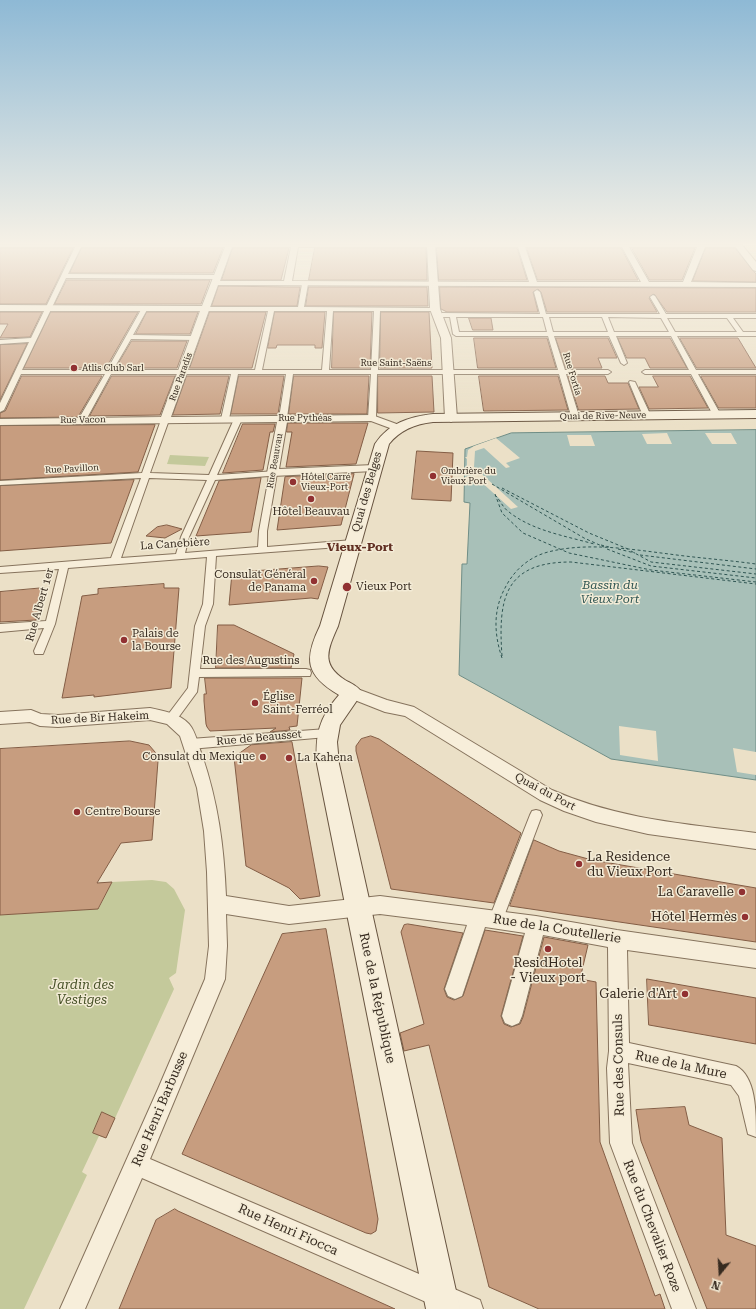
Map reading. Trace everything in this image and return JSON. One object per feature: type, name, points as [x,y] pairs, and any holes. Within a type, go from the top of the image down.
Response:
[{"type":"main road","name":"Quai de Rive-Neuve","points":[[451,418],[756,414]]},
{"type":"main road","points":[[398,428],[438,422],[451,418]]},
{"type":"main road","name":"Quai des Belges","points":[[352,693],[332,682],[322,672],[319,659],[320,647],[327,631],[382,444],[398,428]]},
{"type":"main road","name":"Rue de la République","points":[[352,693],[330,720],[327,733],[328,764],[442,1303]]},
{"type":"street","name":"Rue Paradis","points":[[165,420],[207,306]]},
{"type":"street","points":[[438,306],[444,334],[451,418]]},
{"type":"street","points":[[541,306],[544,315]]},
{"type":"street","points":[[658,306],[717,415]]},
{"type":"street","points":[[0,308],[378,309],[498,317],[544,315],[756,316]]},
{"type":"street","points":[[0,410],[48,308]]},
{"type":"street","points":[[82,420],[145,308]]},
{"type":"street","points":[[258,372],[271,309]]},
{"type":"street","points":[[325,372],[330,309]]},
{"type":"street","points":[[378,309],[372,418],[398,428]]},
{"type":"street","points":[[453,315],[456,334]]},
{"type":"street","name":"Rue Fortia","points":[[544,315],[575,416]]},
{"type":"street","points":[[604,316],[624,363]]},
{"type":"street","points":[[729,316],[741,334]]},
{"type":"street","points":[[444,334],[753,334],[756,344]]},
{"type":"street","points":[[129,337],[196,338]]},
{"type":"street","points":[[0,342],[32,340]]},
{"type":"street","name":"Rue Saint-Saëns","points":[[18,372],[608,372]]},
{"type":"street","points":[[225,419],[235,372]]},
{"type":"street","name":"Rue Beauvau","points":[[262,550],[263,530],[290,372]]},
{"type":"street","points":[[645,372],[756,372]]},
{"type":"street","points":[[632,382],[647,416]]},
{"type":"street","name":"Rue Pythéas","points":[[209,419],[372,418]]},
{"type":"street","name":"Rue Vacon","points":[[0,422],[209,419]]},
{"type":"street","points":[[180,556],[186,537],[238,419]]},
{"type":"street","points":[[115,561],[165,420]]},
{"type":"street","points":[[273,473],[374,468]]},
{"type":"street","name":"Rue Pavillon","points":[[0,483],[145,475],[212,478],[273,473]]},
{"type":"street","name":"La Canebière","points":[[0,570],[353,543]]},
{"type":"street","points":[[173,720],[194,688],[200,626],[208,604],[212,553]]},
{"type":"street","name":"Rue Albert 1er","points":[[39,652],[50,624],[64,565]]},
{"type":"street","points":[[0,628],[50,624]]},
{"type":"street","name":"Rue des Augustins","points":[[196,673],[306,673]]},
{"type":"street","name":"Quai du Port","points":[[352,693],[385,706],[409,711],[546,795],[568,806],[615,820],[756,841]]},
{"type":"street","name":"Rue de Bir Hakeim","points":[[0,718],[31,716],[40,720],[58,721],[150,714],[173,720]]},
{"type":"street","name":"Rue Henri Barbusse","points":[[72,1309],[213,984],[218,946],[217,902],[210,813],[205,788],[190,744],[183,728],[173,720]]},
{"type":"street","name":"Rue de Beausset","points":[[190,744],[327,733]]},
{"type":"street","points":[[455,989],[536,815]]},
{"type":"street","name":"Rue de la Coutellerie","points":[[217,902],[252,910],[289,914],[380,905],[536,924],[617,939],[756,959]]},
{"type":"street","points":[[512,1016],[536,924]]},
{"type":"street","name":"Rue des Consuls","points":[[617,939],[619,1051],[617,1068],[621,1143]]},
{"type":"street","name":"Rue de la Mure","points":[[619,1051],[736,1076],[745,1082],[750,1092],[756,1126]]},
{"type":"street","name":"Rue du Chevalier Roze","points":[[621,1143],[684,1309]]},
{"type":"street","name":"Rue Henri Fiocca","points":[[136,1164],[442,1303],[471,1309]]},
{"type":"green space","points":[[170,455],[209,457],[205,466],[167,464]]},
{"type":"green space","name":"Jardin des Vestiges","points":[[152,880],[166,882],[174,889],[185,910],[176,973],[169,978],[174,989],[106,1138],[99,1136],[82,1172],[87,1175],[24,1309],[0,1309],[0,915],[99,908],[112,882]]},
{"type":"water","name":"Bassin du Vieux Port","points":[[756,430],[756,780],[611,759],[459,675],[462,564],[467,564],[470,503],[464,502],[465,449],[511,433]]},
{"type":"pier","points":[[667,433],[672,444],[647,444],[642,434]]},
{"type":"pier","points":[[705,433],[731,433],[737,444],[712,444]]},
{"type":"pier","points":[[567,435],[591,435],[595,446],[570,446]]},
{"type":"pier","points":[[496,438],[520,458],[506,463],[510,467],[506,468],[484,448],[475,451],[474,467],[518,507],[511,509],[479,480],[469,483],[465,482],[465,477],[474,475],[467,467],[467,459],[465,457],[467,457],[468,450],[474,446]]},
{"type":"pier","points":[[619,726],[656,731],[658,761],[620,755]]},
{"type":"pier","points":[[733,748],[756,752],[756,775],[737,772]]},
{"type":"building","points":[[441,306],[537,306],[538,312],[447,312],[441,309]]},
{"type":"building","points":[[545,306],[654,306],[657,312],[547,312]]},
{"type":"building","points":[[663,306],[756,306],[756,312],[667,312]]},
{"type":"building","points":[[0,312],[42,312],[30,337],[0,338],[8,324],[0,324]]},
{"type":"building","points":[[51,312],[138,312],[106,368],[24,368]]},
{"type":"building","points":[[147,312],[198,312],[190,334],[136,334]]},
{"type":"building","points":[[210,312],[266,312],[252,368],[190,368]]},
{"type":"building","points":[[275,312],[325,312],[322,348],[315,348],[315,345],[277,345],[276,348],[268,348]]},
{"type":"building","points":[[334,312],[372,312],[370,368],[332,368]]},
{"type":"building","points":[[381,312],[429,312],[432,368],[380,368]]},
{"type":"building","points":[[469,318],[491,318],[493,330],[473,330]]},
{"type":"building","points":[[474,338],[547,338],[556,368],[478,368]]},
{"type":"building","points":[[556,338],[608,338],[617,358],[598,358],[602,368],[566,368]]},
{"type":"building","points":[[618,338],[670,338],[687,368],[650,368],[645,358],[627,358]]},
{"type":"building","points":[[680,338],[738,338],[756,368],[697,368]]},
{"type":"building","points":[[132,341],[187,341],[177,368],[116,368]]},
{"type":"building","points":[[27,344],[0,400],[0,345]]},
{"type":"building","points":[[22,376],[102,376],[78,417],[0,418],[0,413],[5,411]]},
{"type":"building","points":[[112,376],[175,376],[160,415],[90,416]]},
{"type":"building","points":[[187,376],[229,376],[220,414],[173,415]]},
{"type":"building","points":[[239,376],[284,376],[278,414],[231,414]]},
{"type":"building","points":[[294,376],[369,376],[367,414],[289,414]]},
{"type":"building","points":[[378,376],[432,376],[434,412],[378,413]]},
{"type":"building","points":[[479,376],[558,376],[568,410],[484,411]]},
{"type":"building","points":[[568,376],[605,376],[608,383],[628,383],[639,409],[579,410]]},
{"type":"building","points":[[653,376],[690,376],[708,408],[649,409],[639,387],[658,387]]},
{"type":"building","points":[[701,376],[756,376],[756,408],[719,408]]},
{"type":"building","points":[[288,423],[368,423],[356,464],[286,467],[292,432],[287,432]]},
{"type":"building","points":[[243,424],[275,424],[273,432],[270,432],[263,470],[223,473]]},
{"type":"building","points":[[155,425],[138,472],[0,480],[0,426]]},
{"type":"building","name":"Ombrière du Vieux Port","points":[[417,451],[453,453],[451,501],[412,499]]},
{"type":"building","points":[[354,474],[341,525],[277,530],[285,477]]},
{"type":"building","points":[[261,478],[251,532],[196,536],[219,481]]},
{"type":"building","points":[[134,480],[111,543],[0,551],[0,486]]},
{"type":"building","points":[[167,525],[182,529],[165,538],[146,536],[157,527]]},
{"type":"building","points":[[319,566],[328,567],[318,599],[311,598],[229,605],[232,573]]},
{"type":"building","name":"Palais de la Bourse","points":[[164,584],[164,588],[179,588],[171,688],[94,697],[94,695],[62,698],[82,596],[98,594],[98,589]]},
{"type":"building","points":[[44,588],[36,620],[0,622],[0,592]]},
{"type":"building","points":[[218,625],[234,625],[294,654],[291,668],[216,668]]},
{"type":"building","name":"Église Saint-Ferréol","points":[[205,678],[302,678],[297,726],[289,727],[290,730],[270,732],[276,728],[210,731],[206,724],[204,701],[204,694],[206,694]]},
{"type":"building","points":[[371,736],[379,739],[521,833],[494,903],[391,889],[356,751],[356,746],[361,739]]},
{"type":"building","name":"Centre Bourse","points":[[130,741],[149,745],[155,752],[158,761],[152,840],[121,843],[97,883],[112,882],[98,909],[0,915],[0,749]]},
{"type":"building","points":[[292,742],[320,896],[300,899],[289,888],[246,866],[234,757],[251,745]]},
{"type":"building","points":[[534,840],[559,851],[592,860],[756,888],[756,942],[510,906]]},
{"type":"building","points":[[408,924],[463,933],[444,989],[447,997],[454,1000],[463,996],[485,930],[523,936],[501,1016],[504,1024],[511,1027],[520,1024],[523,1017],[544,937],[588,945],[580,979],[596,982],[600,1142],[655,1296],[660,1294],[665,1309],[539,1309],[489,1287],[429,1045],[404,1051],[400,1033],[424,1024],[401,932],[404,925]]},
{"type":"building","points":[[326,929],[378,1219],[376,1231],[371,1234],[182,1154],[282,934]]},
{"type":"building","points":[[647,979],[756,998],[756,1044],[649,1025]]},
{"type":"building","points":[[685,1107],[689,1125],[722,1138],[726,1235],[756,1246],[756,1309],[707,1309],[641,1141],[636,1110]]},
{"type":"building","points":[[102,1112],[115,1118],[106,1138],[93,1133]]},
{"type":"building","points":[[175,1209],[395,1309],[119,1309],[156,1220]]},
{"type":"ferry route","points":[[492,484],[584,538],[604,547]]},
{"type":"ferry route","points":[[502,488],[589,533],[628,549]]},
{"type":"ferry route","points":[[496,496],[507,510],[518,519],[528,524],[550,532],[594,544]]},
{"type":"ferry route","points":[[496,496],[502,513],[523,533],[561,549]]},
{"type":"ferry route","points":[[601,545],[609,547]]},
{"type":"ferry route","points":[[561,549],[578,547],[604,547]]},
{"type":"ferry route","points":[[604,547],[628,549]]},
{"type":"ferry route","points":[[502,658],[497,640],[496,622],[498,605],[505,588],[513,575],[528,561],[541,554],[561,549]]},
{"type":"ferry route","points":[[561,549],[569,553],[651,570],[756,582]]},
{"type":"ferry route","points":[[607,549],[651,566],[756,578]]},
{"type":"ferry route","points":[[618,549],[634,553]]},
{"type":"ferry route","points":[[628,549],[756,564]]},
{"type":"ferry route","points":[[634,553],[651,562],[756,574]]},
{"type":"ferry route","points":[[640,555],[756,569]]},
{"type":"ferry route","points":[[502,656],[501,636],[504,601],[510,588],[519,577],[531,569],[549,564],[571,562],[756,584]]},
{"type":"place","name":"Atlis Club Sarl","points":[[74,368]]},
{"type":"place","name":"Ombrière du Vieux Port","points":[[433,476]]},
{"type":"place","name":"Hôtel Carré Vieux-Port","points":[[293,482]]},
{"type":"place","name":"Hôtel Beauvau","points":[[311,499]]},
{"type":"place","name":"Consulat Général de Panama","points":[[314,581]]},
{"type":"place","name":"Vieux Port","points":[[347,587]]},
{"type":"place","name":"Palais de la Bourse","points":[[124,640]]},
{"type":"place","name":"Église Saint-Ferréol","points":[[255,703]]},
{"type":"place","name":"Consulat du Mexique","points":[[263,757]]},
{"type":"place","name":"La Kahena","points":[[289,758]]},
{"type":"place","name":"Centre Bourse","points":[[77,812]]},
{"type":"place","name":"La Residence du Vieux Port","points":[[579,864]]},
{"type":"place","name":"La Caravelle","points":[[742,892]]},
{"type":"place","name":"Hôtel Hermès","points":[[745,917]]},
{"type":"place","name":"ResidHotel - Vieux port","points":[[548,949]]},
{"type":"place","name":"Galerie d'Art","points":[[685,994]]},
{"type":"district","name":"Vieux-Port","points":[[360,547]]}]
